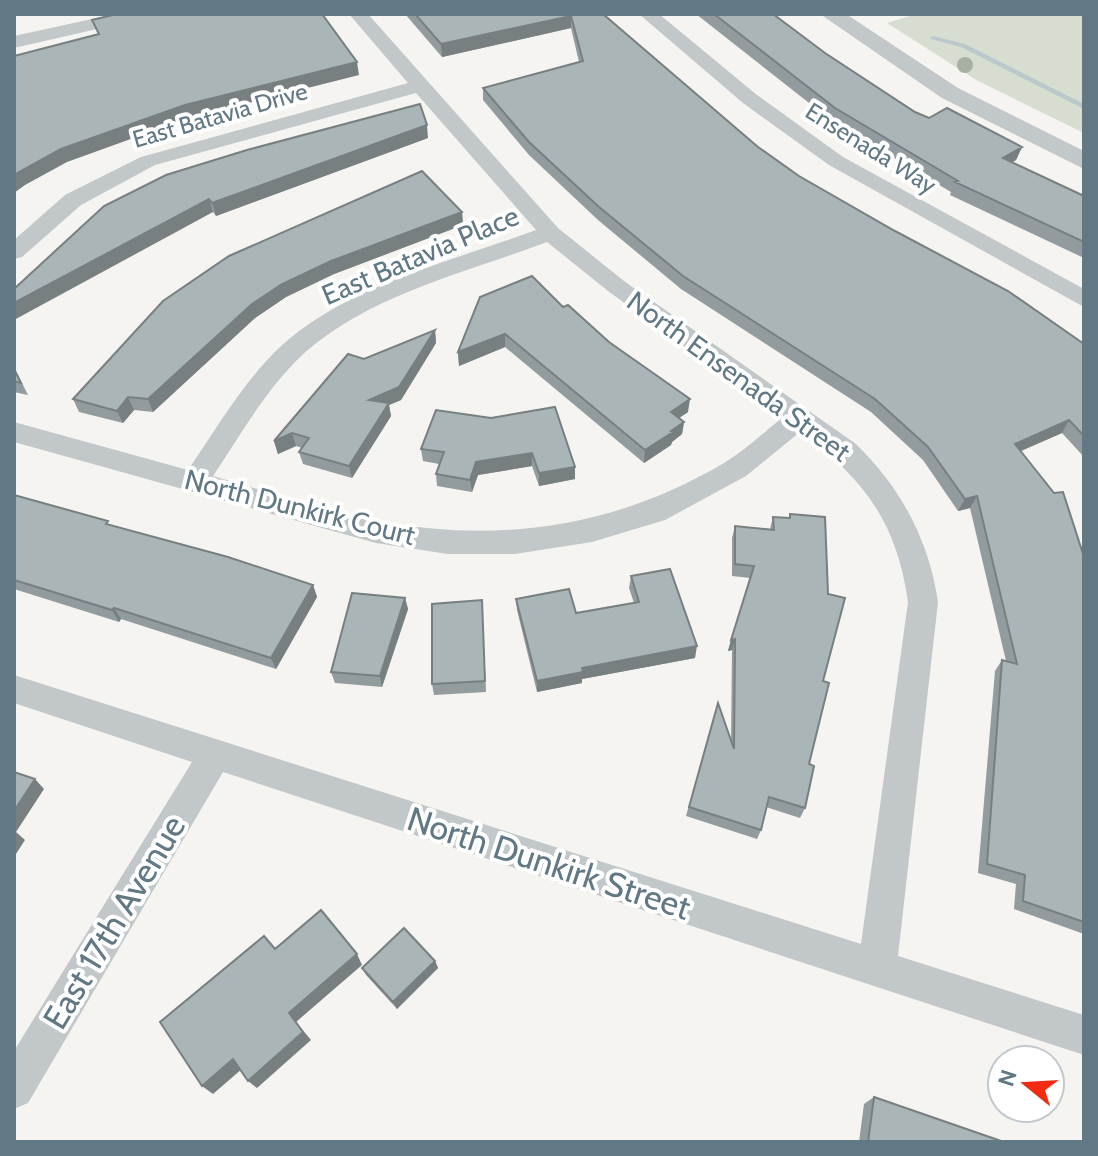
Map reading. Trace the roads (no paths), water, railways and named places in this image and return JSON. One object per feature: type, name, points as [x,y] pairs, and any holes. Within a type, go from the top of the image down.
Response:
[{"type":"street","points":[[46,14],[55,32]]},
{"type":"street","points":[[14,42],[139,14]]},
{"type":"street","name":"North Ensenada Street","points":[[358,14],[550,233],[616,286],[846,451],[890,503],[918,567],[923,602],[877,968]]},
{"type":"street","name":"Ensenada Way","points":[[648,14],[750,99],[836,161],[1084,299]]},
{"type":"street","points":[[831,14],[950,93],[1084,161]]},
{"type":"street","name":"East Batavia Drive","points":[[14,252],[73,200],[148,161],[418,86]]},
{"type":"street","name":"East Batavia Place","points":[[195,481],[271,373],[303,341],[373,302],[550,233]]},
{"type":"street","name":"North Dunkirk Court","points":[[14,432],[376,532],[448,542],[515,542],[592,531],[655,512],[736,469],[800,418]]},
{"type":"street","name":"North Dunkirk Street","points":[[14,689],[1084,1035]]},
{"type":"street","name":"East 17th Avenue","points":[[14,1089],[215,755]]},
{"type":"waterway","points":[[933,38],[963,45],[1084,107]]}]
